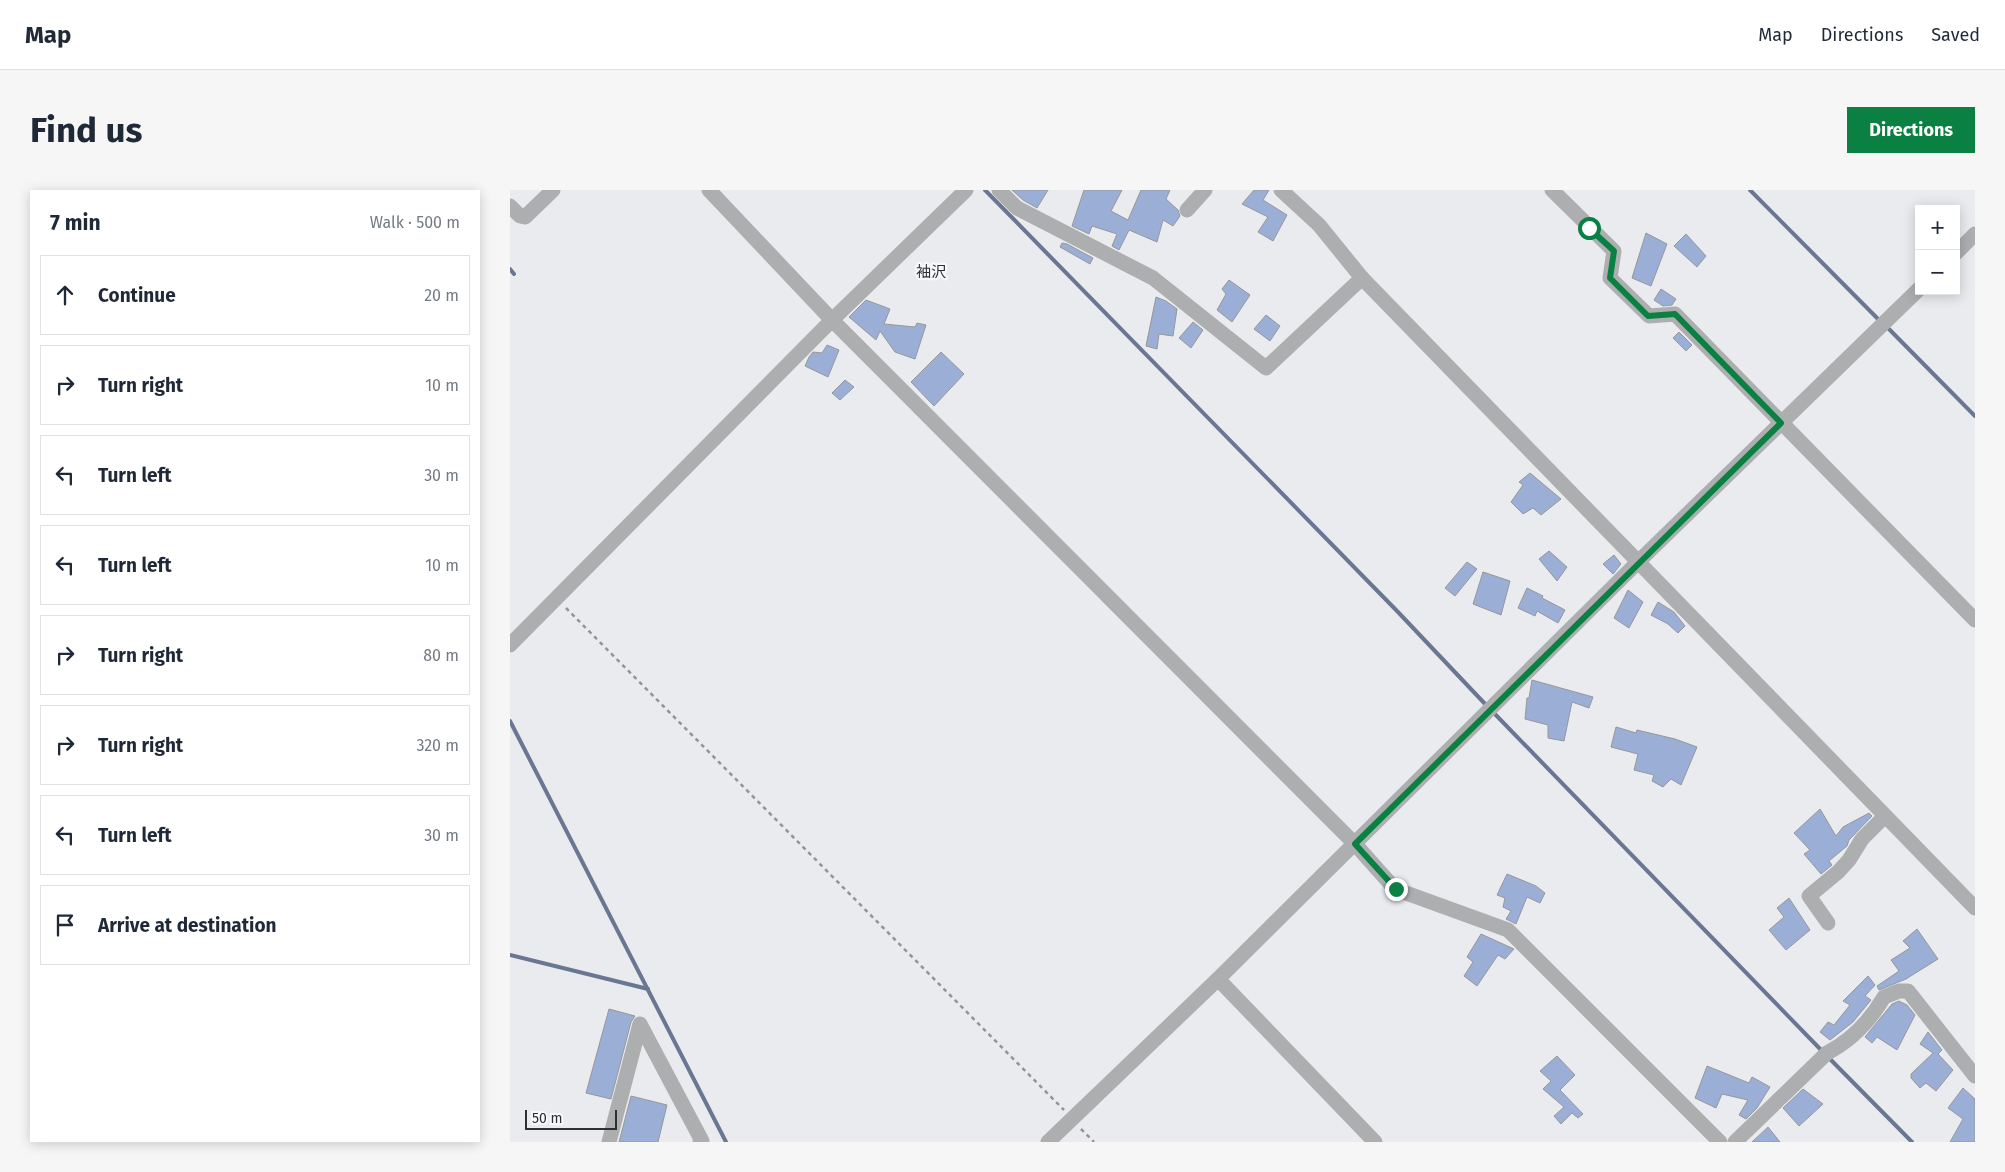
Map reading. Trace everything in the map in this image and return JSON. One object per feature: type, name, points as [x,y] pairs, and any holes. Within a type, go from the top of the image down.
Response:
[{"type":"street","points":[[510,206],[520,216],[525,217],[553,190]]},
{"type":"street","points":[[709,190],[832,320],[1355,844],[1396,889],[1508,930],[1720,1142]]},
{"type":"street","points":[[510,645],[832,320],[966,190]]},
{"type":"street","points":[[998,190],[1017,208],[1154,278],[1266,368],[1362,278]]},
{"type":"street","points":[[1187,210],[1205,190]]},
{"type":"street","points":[[1281,190],[1319,225],[1362,278],[1975,908]]},
{"type":"street","points":[[1552,190],[1614,251],[1610,278],[1648,316],[1675,314],[1975,620]]},
{"type":"street","points":[[1959,250],[1975,234]]},
{"type":"street","points":[[1048,1142],[1218,979],[1638,563],[1915,293]]},
{"type":"street","points":[[1828,923],[1809,896],[1838,872],[1849,860],[1862,839],[1885,816]]},
{"type":"street","points":[[1218,979],[1375,1142]]},
{"type":"street","points":[[1735,1142],[1827,1053],[1841,1046],[1860,1030],[1874,1015],[1884,997],[1899,991],[1908,991],[1975,1076]]},
{"type":"street","points":[[609,1142],[640,1024],[702,1141],[700,1142]]},
{"type":"path","points":[[556,598],[1094,1142]]},
{"type":"building","points":[[1012,190],[1048,190],[1037,208],[1023,200]]},
{"type":"building","points":[[1084,190],[1122,190],[1111,211],[1128,220],[1141,190],[1170,190],[1166,199],[1178,210],[1180,216],[1173,226],[1163,220],[1157,242],[1129,230],[1119,250],[1112,246],[1117,234],[1092,226],[1089,234],[1072,226]]},
{"type":"building","points":[[1254,190],[1269,190],[1263,200],[1287,215],[1273,241],[1258,232],[1268,217],[1242,204]]},
{"type":"building","points":[[1646,233],[1667,244],[1651,286],[1632,278]]},
{"type":"building","points":[[1686,234],[1706,256],[1697,267],[1674,246]]},
{"type":"building","points":[[1062,243],[1093,258],[1090,264],[1060,247]]},
{"type":"building","points":[[1229,280],[1250,295],[1232,322],[1217,310],[1226,294],[1222,289]]},
{"type":"building","points":[[1661,289],[1676,299],[1672,305],[1663,306],[1654,300]]},
{"type":"building","points":[[1156,297],[1177,309],[1173,336],[1159,334],[1157,349],[1146,346]]},
{"type":"building","points":[[866,300],[890,309],[884,324],[915,327],[917,323],[926,325],[915,359],[895,352],[880,331],[876,340],[849,317]]},
{"type":"building","points":[[1266,315],[1280,326],[1270,341],[1254,329]]},
{"type":"building","points":[[1193,322],[1203,330],[1191,348],[1179,338]]},
{"type":"building","points":[[1679,332],[1692,345],[1686,351],[1673,338]]},
{"type":"building","points":[[827,345],[839,350],[828,377],[805,366],[813,352],[822,353]]},
{"type":"building","points":[[941,352],[964,374],[934,406],[911,382]]},
{"type":"building","points":[[845,380],[854,387],[840,400],[832,393]]},
{"type":"building","points":[[1530,473],[1561,499],[1541,515],[1533,508],[1523,514],[1511,502],[1523,485],[1519,482]]},
{"type":"building","points":[[1549,551],[1567,567],[1557,581],[1539,559]]},
{"type":"building","points":[[1614,555],[1621,564],[1613,574],[1603,564]]},
{"type":"building","points":[[1467,562],[1477,569],[1455,596],[1445,588]]},
{"type":"building","points":[[1483,572],[1510,581],[1501,615],[1473,604]]},
{"type":"building","points":[[1527,588],[1565,610],[1558,623],[1537,611],[1535,616],[1518,608]]},
{"type":"building","points":[[1628,590],[1643,602],[1629,628],[1614,618]]},
{"type":"building","points":[[1658,602],[1674,612],[1685,626],[1678,633],[1668,624],[1651,615]]},
{"type":"building","points":[[1532,680],[1593,697],[1589,708],[1572,702],[1564,741],[1548,738],[1548,725],[1525,719],[1527,698],[1529,698]]},
{"type":"building","points":[[1616,727],[1636,733],[1637,730],[1675,739],[1697,747],[1681,785],[1671,779],[1663,787],[1652,781],[1654,775],[1634,770],[1638,754],[1611,747]]},
{"type":"building","points":[[1820,809],[1836,836],[1843,827],[1869,813],[1872,816],[1849,840],[1847,846],[1829,861],[1832,865],[1821,874],[1804,854],[1810,850],[1794,833]]},
{"type":"building","points":[[1507,874],[1536,886],[1545,893],[1540,903],[1527,897],[1516,924],[1506,919],[1511,911],[1503,907],[1505,898],[1497,895]]},
{"type":"building","points":[[1789,898],[1810,930],[1786,950],[1769,930],[1784,917],[1777,908]]},
{"type":"building","points":[[1917,929],[1938,959],[1906,979],[1879,990],[1877,986],[1899,971],[1891,960],[1910,948],[1903,941]]},
{"type":"building","points":[[1481,934],[1514,949],[1505,959],[1498,955],[1477,986],[1464,976],[1473,962],[1467,957]]},
{"type":"building","points":[[1868,976],[1875,985],[1865,996],[1871,1000],[1853,1022],[1830,1040],[1820,1032],[1828,1022],[1834,1025],[1850,1005],[1843,1001]]},
{"type":"building","points":[[1899,1001],[1907,1005],[1915,1015],[1897,1050],[1877,1037],[1872,1043],[1865,1037],[1892,1004]]},
{"type":"building","points":[[609,1009],[635,1016],[631,1022],[611,1099],[586,1093]]},
{"type":"building","points":[[1928,1032],[1942,1050],[1938,1054],[1953,1070],[1936,1091],[1926,1083],[1920,1088],[1911,1078],[1911,1074],[1933,1053],[1920,1044]]},
{"type":"building","points":[[1557,1056],[1575,1075],[1560,1090],[1583,1114],[1578,1118],[1572,1113],[1561,1124],[1554,1116],[1564,1107],[1543,1089],[1551,1081],[1540,1071]]},
{"type":"building","points":[[1707,1066],[1749,1083],[1752,1077],[1770,1087],[1757,1108],[1746,1119],[1739,1115],[1748,1100],[1722,1094],[1716,1108],[1695,1098]]},
{"type":"building","points":[[1963,1088],[1975,1099],[1975,1142],[1950,1142],[1963,1119],[1948,1108]]},
{"type":"building","points":[[1803,1089],[1823,1104],[1799,1126],[1783,1108]]},
{"type":"building","points":[[631,1096],[667,1105],[658,1142],[619,1142]]},
{"type":"building","points":[[1768,1127],[1780,1142],[1752,1142]]},
{"type":"waterway","points":[[985,190],[1398,612],[1487,706]]},
{"type":"waterway","points":[[1750,190],[1880,321]]},
{"type":"waterway","points":[[510,269],[514,274]]},
{"type":"waterway","points":[[1885,325],[1975,416]]},
{"type":"waterway","points":[[1492,711],[1823,1052]]},
{"type":"waterway","points":[[510,721],[726,1142]]},
{"type":"waterway","points":[[510,955],[648,989]]},
{"type":"waterway","points":[[1828,1057],[1912,1142]]},
{"type":"district","name":"袖沢","points":[[931,272]]},
{"type":"route","points":[[1396,889],[1355,844],[1781,423],[1675,314],[1648,316],[1610,278],[1614,251],[1589,228]]}]
